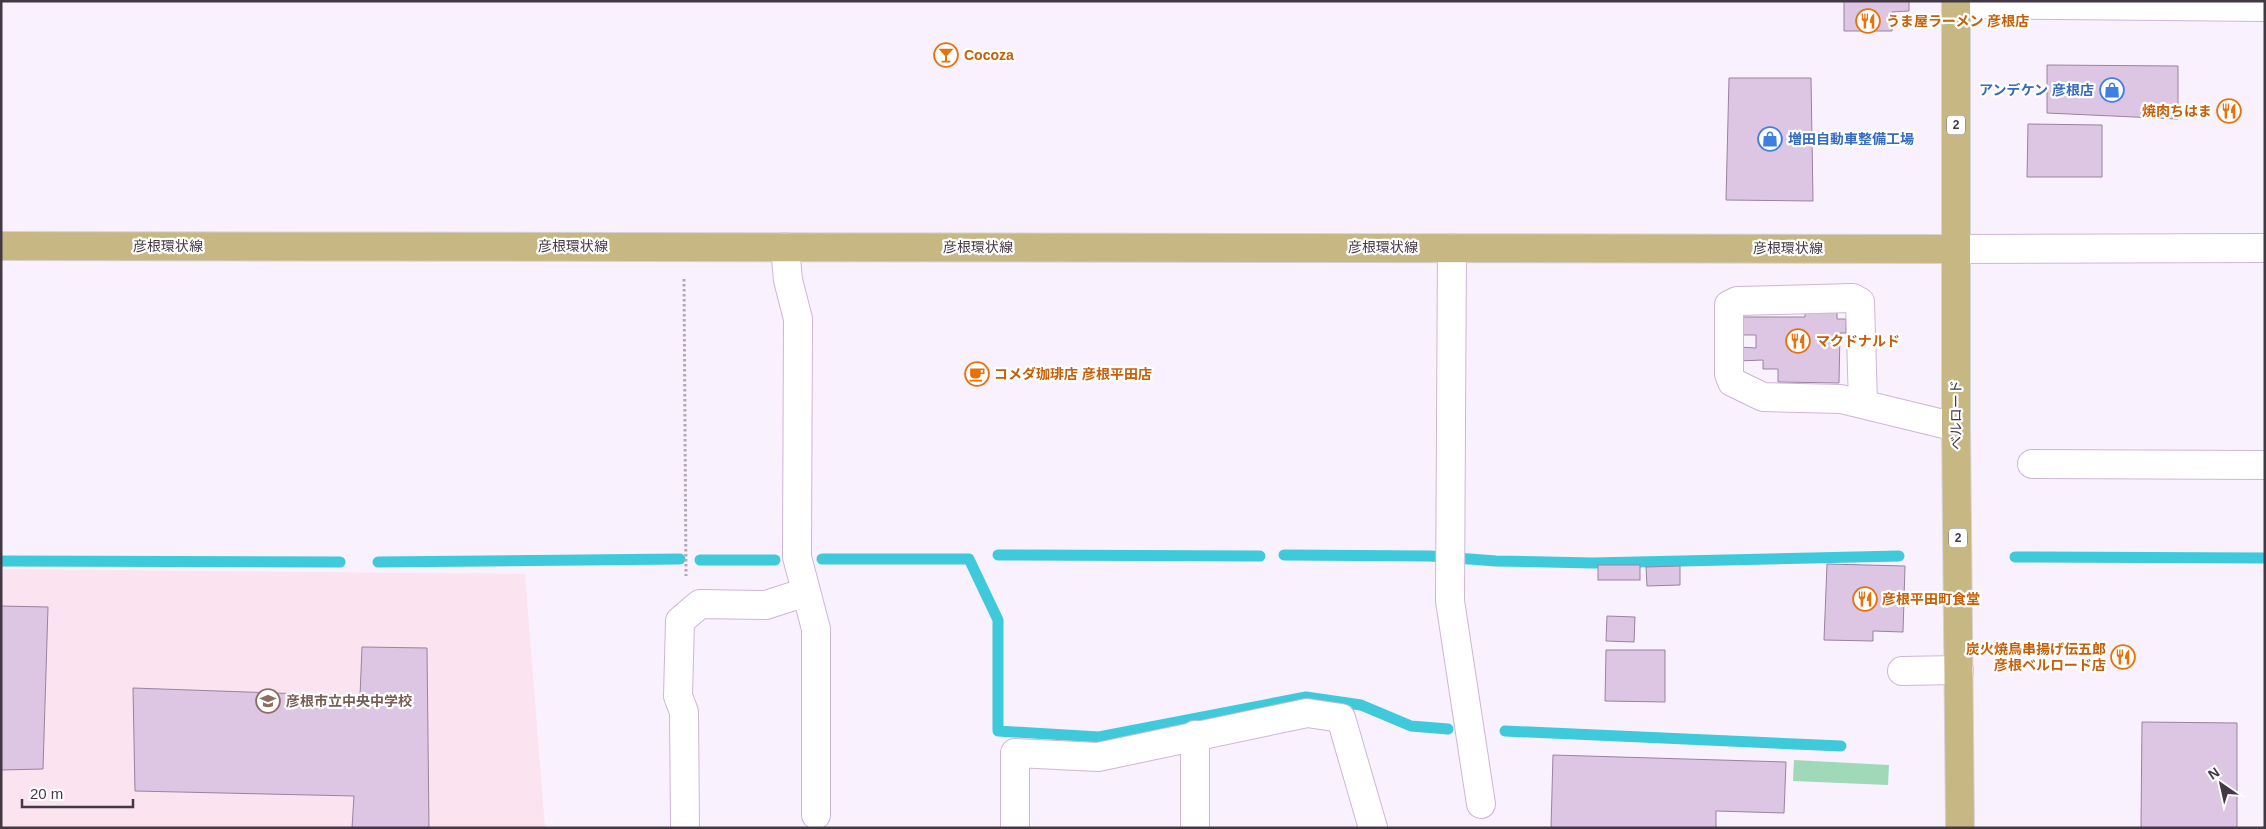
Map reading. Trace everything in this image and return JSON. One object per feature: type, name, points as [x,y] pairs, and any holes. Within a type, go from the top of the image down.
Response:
[{"type":"main road","name":"ベルロード","points":[[1956,3],[1956,427],[1960,828]]},
{"type":"main road","name":"彦根環状線","points":[[1,246],[1956,249]]},
{"type":"street","points":[[1956,3],[2265,7]]},
{"type":"street","points":[[785,247],[788,280],[798,319],[797,557],[816,629],[816,815]]},
{"type":"street","points":[[1452,248],[1450,601],[1481,804]]},
{"type":"street","points":[[1956,249],[2265,248]]},
{"type":"street","points":[[1863,404],[1860,302],[1854,298],[1737,301],[1729,305],[1729,374],[1732,382],[1763,397],[1840,399],[1956,427]]},
{"type":"street","points":[[1911,428],[1956,427]]},
{"type":"street","points":[[2032,464],[2265,464]]},
{"type":"street","points":[[685,828],[684,712],[678,696],[680,621],[700,604],[766,605],[806,592]]},
{"type":"street","points":[[1902,671],[1959,670]]},
{"type":"street","points":[[1015,828],[1015,753],[1098,757],[1195,735],[1307,713],[1341,718],[1373,828]]},
{"type":"street","points":[[1195,735],[1195,828]]},
{"type":"path","points":[[684,274],[686,592],[700,604]]},
{"type":"shaded area","name":"彦根市立中央中学校","points":[[1,569],[525,574],[545,828],[1,828]]},
{"type":"green space","points":[[1794,760],[1889,765],[1888,785],[1793,781]]},
{"type":"building","name":"うま屋ラーメン 彦根店","points":[[1844,1],[1909,1],[1909,11],[1892,12],[1892,31],[1844,31]]},
{"type":"building","name":"アンデケン 彦根店","points":[[2047,65],[2178,66],[2178,119],[2047,113]]},
{"type":"building","name":"増田自動車整備工場","points":[[1729,78],[1811,78],[1813,201],[1726,200]]},
{"type":"building","points":[[2028,124],[2102,125],[2102,177],[2027,177]]},
{"type":"building","name":"マクドナルド","points":[[1805,310],[1837,310],[1837,319],[1846,319],[1846,333],[1840,333],[1839,383],[1778,382],[1778,369],[1763,369],[1763,360],[1739,361],[1739,347],[1756,348],[1756,335],[1732,335],[1732,317],[1805,317]]},
{"type":"building","name":"彦根平田町食堂","points":[[1827,564],[1905,566],[1903,632],[1873,631],[1873,641],[1824,640]]},
{"type":"building","points":[[1598,565],[1640,565],[1640,580],[1598,580]]},
{"type":"building","points":[[1680,566],[1680,585],[1647,586],[1646,567]]},
{"type":"building","points":[[1,606],[48,607],[43,769],[1,770]]},
{"type":"building","points":[[1607,616],[1635,617],[1634,642],[1606,641]]},
{"type":"building","points":[[362,647],[427,648],[429,828],[352,828],[354,796],[135,791],[133,688],[360,696]]},
{"type":"building","points":[[1606,650],[1665,650],[1665,702],[1605,701]]},
{"type":"building","points":[[2142,722],[2237,723],[2237,828],[2141,828]]},
{"type":"building","points":[[1553,755],[1786,762],[1784,813],[1716,811],[1716,828],[1551,828]]},
{"type":"waterway","points":[[998,555],[1260,556]]},
{"type":"waterway","points":[[1284,555],[1430,556],[1496,561],[1593,563],[1899,556]]},
{"type":"waterway","points":[[2015,557],[2265,558]]},
{"type":"waterway","points":[[378,562],[680,559]]},
{"type":"waterway","points":[[822,559],[969,559],[998,620],[998,731],[1099,737],[1306,697],[1361,705],[1411,726],[1448,729]]},
{"type":"waterway","points":[[700,560],[775,560]]},
{"type":"waterway","points":[[1,561],[340,562]]},
{"type":"waterway","points":[[1505,731],[1841,746]]},
{"type":"place","name":"うま屋ラーメン 彦根店","points":[[1868,21]]},
{"type":"place","name":"Cocoza","points":[[946,55]]},
{"type":"place","name":"アンデケン 彦根店","points":[[2112,90]]},
{"type":"place","name":"焼肉ちはま","points":[[2229,111]]},
{"type":"place","name":"増田自動車整備工場","points":[[1770,139]]},
{"type":"place","name":"マクドナルド","points":[[1798,341]]},
{"type":"place","name":"コメダ珈琲店 彦根平田店","points":[[977,374]]},
{"type":"place","name":"彦根平田町食堂","points":[[1865,599]]},
{"type":"place","name":"炭火焼鳥串揚げ伝五郎 彦根ベルロード店","points":[[2123,657]]},
{"type":"place","name":"彦根市立中央中学校","points":[[268,701]]}]
